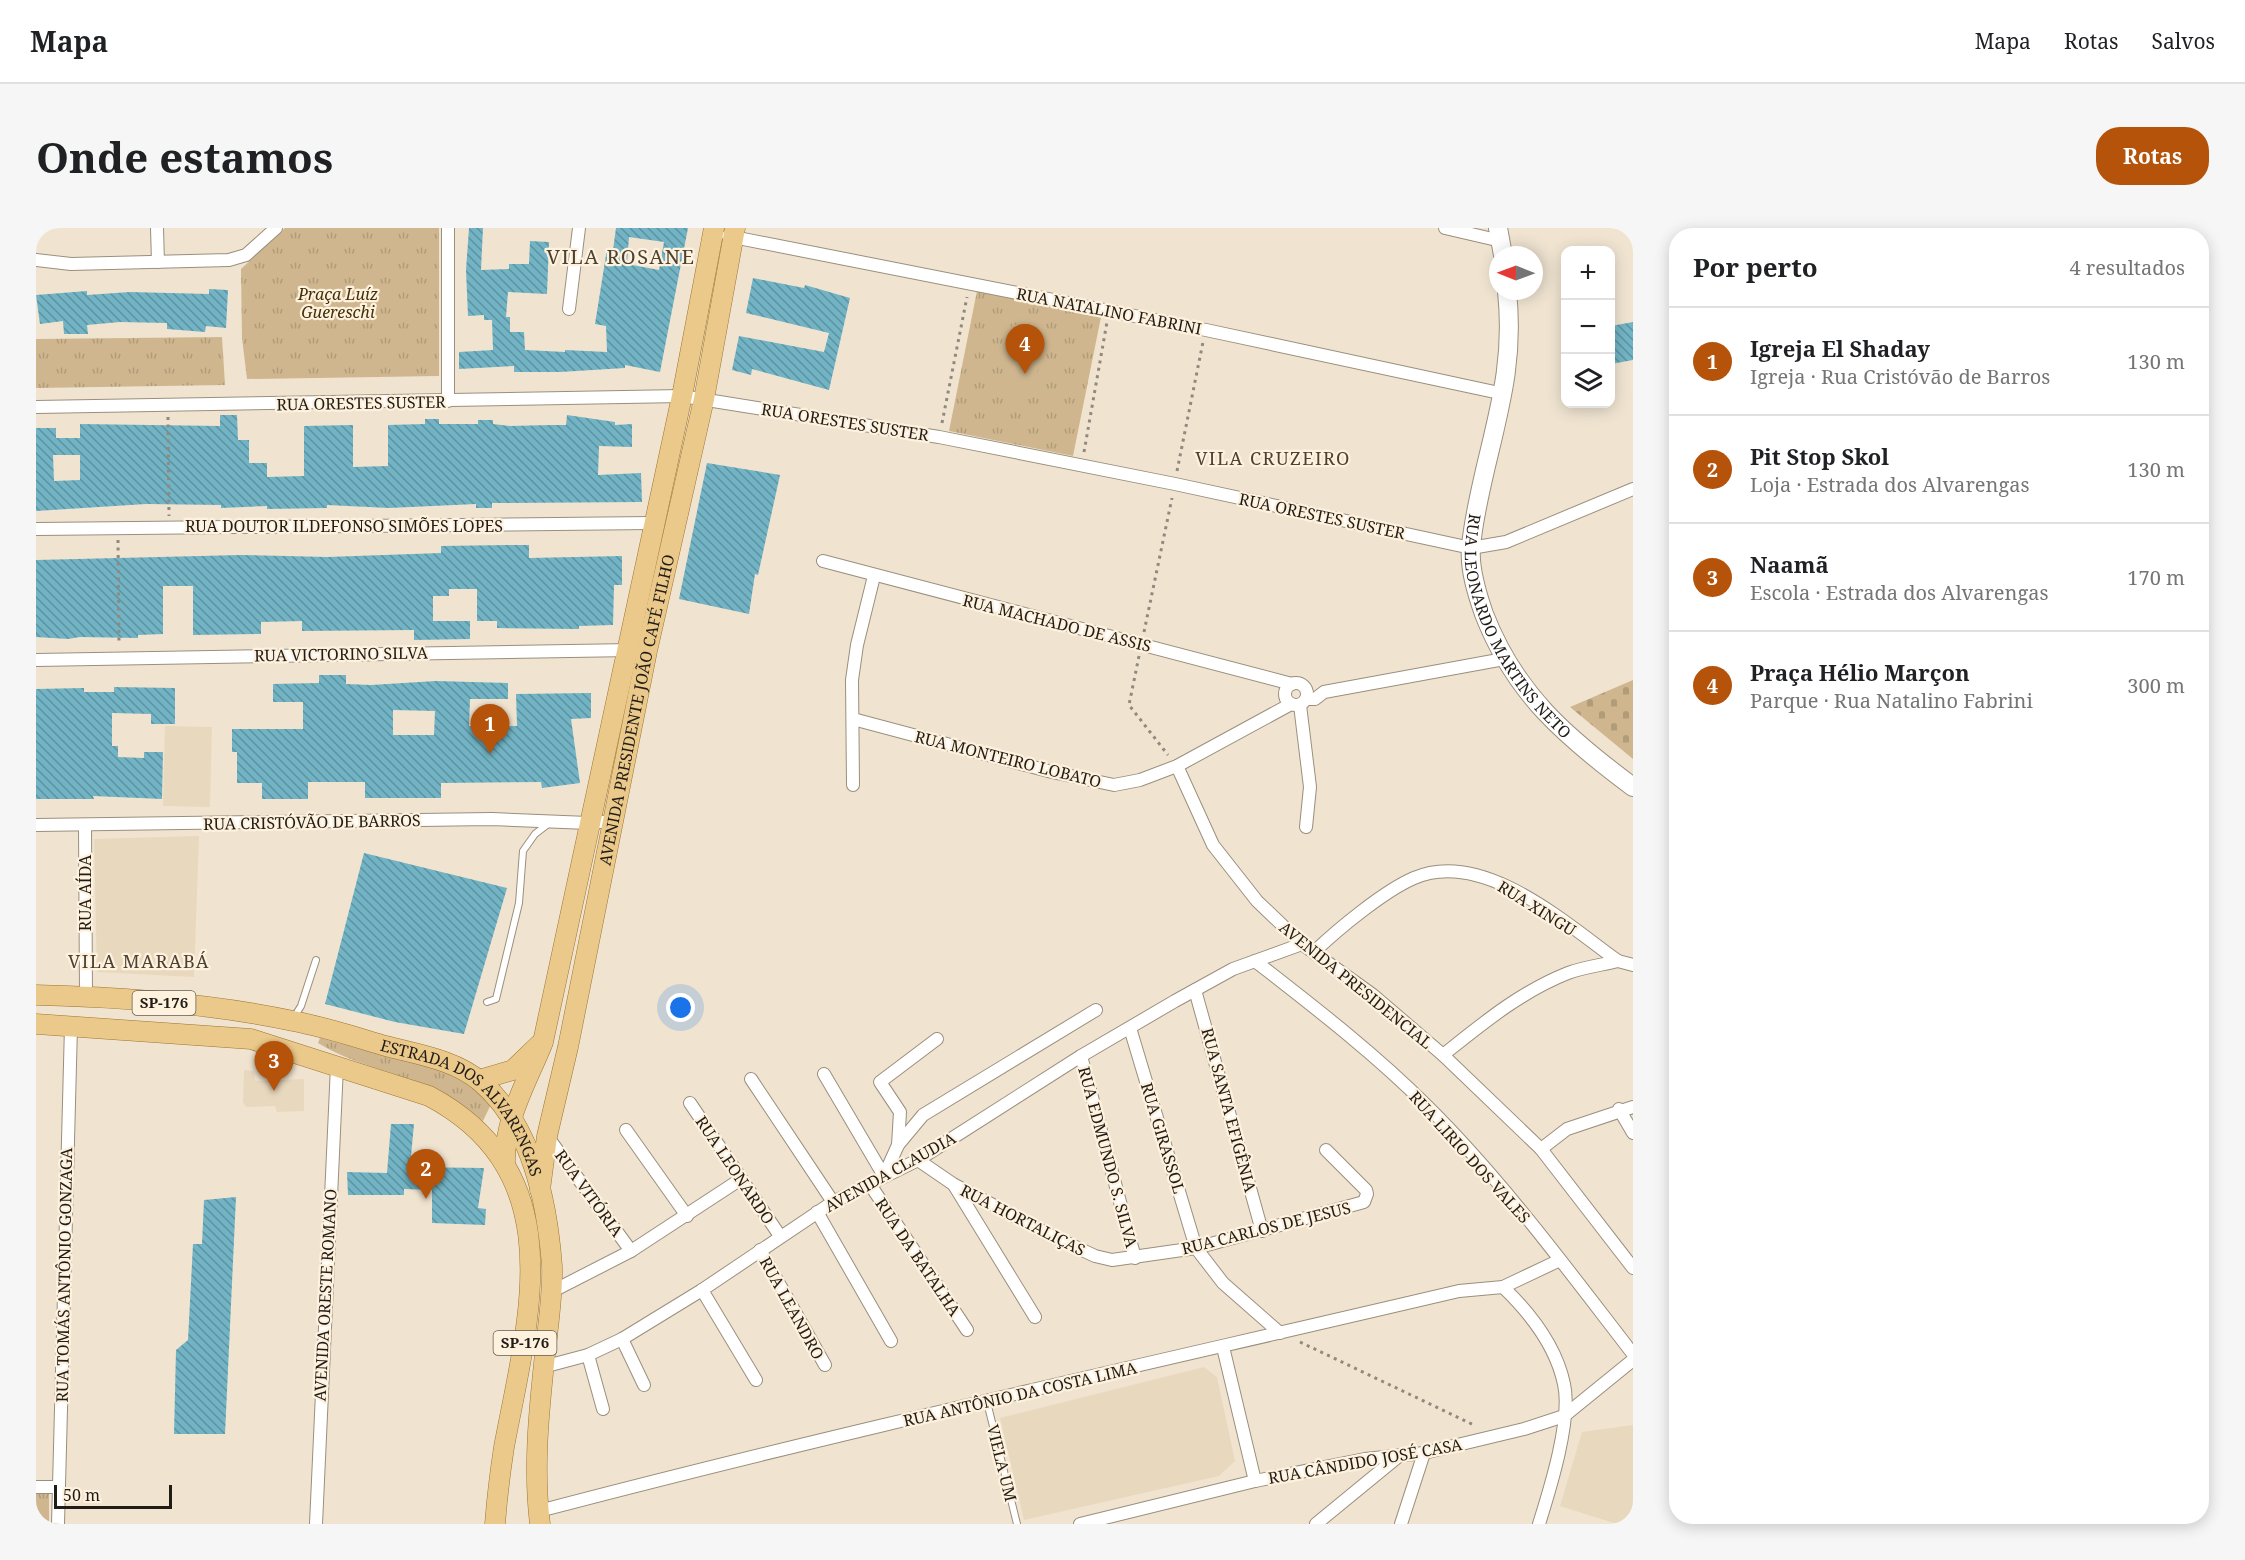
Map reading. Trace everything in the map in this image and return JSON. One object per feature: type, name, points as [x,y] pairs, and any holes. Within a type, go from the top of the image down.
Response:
[{"type":"main road","name":"AVENIDA PRESIDENTE JOÃO CAFÉ FILHO","points":[[506,1164],[506,1139],[511,1117],[543,1042],[652,523],[682,396],[713,231]]},
{"type":"main road","name":"AVENIDA PRESIDENTE JOÃO CAFÉ FILHO","points":[[540,1190],[547,1136],[568,1047],[647,651],[704,399],[734,232]]},
{"type":"main road","name":"ESTRADA DOS ALVARENGAS","points":[[36,995],[86,996],[217,1008],[292,1020],[440,1061],[479,1080],[498,1099],[525,1141],[540,1190],[549,1237],[552,1292],[538,1434],[540,1518]]},
{"type":"main road","points":[[250,1040],[278,1032],[292,1020]]},
{"type":"main road","name":"ESTRADA DOS ALVARENGAS","points":[[36,1024],[250,1040],[411,1090],[449,1107],[480,1134],[506,1164],[515,1185],[526,1228],[531,1290],[527,1329],[499,1477],[495,1524]]},
{"type":"main road","points":[[479,1080],[513,1070],[543,1042]]},
{"type":"street","points":[[158,228],[158,262]]},
{"type":"street","points":[[36,260],[71,264],[237,258],[252,251],[276,228]]},
{"type":"street","points":[[448,228],[448,401]]},
{"type":"street","points":[[569,309],[579,228]]},
{"type":"street","points":[[1445,228],[1501,241]]},
{"type":"street","name":"RUA NATALINO FABRINI","points":[[713,231],[734,232],[1504,394]]},
{"type":"street","name":"RUA LEONARDO MARTINS NETO","points":[[1507,300],[1510,350],[1504,394],[1486,468],[1471,548],[1476,593],[1504,659],[1526,692],[1581,748],[1633,787]]},
{"type":"street","name":"RUA ORESTES SUSTER","points":[[36,407],[682,396],[939,437],[1175,484],[1471,548],[1506,542],[1633,489]]},
{"type":"street","name":"RUA DOUTOR ILDEFONSO SIMÕES LOPES","points":[[36,530],[652,523]]},
{"type":"street","name":"RUA MACHADO DE ASSIS","points":[[823,561],[1292,684],[1300,699]]},
{"type":"street","points":[[853,785],[852,680],[857,645],[874,576]]},
{"type":"street","name":"RUA VICTORINO SILVA","points":[[36,660],[647,651]]},
{"type":"street","points":[[1292,684],[1287,687],[1285,693],[1287,702],[1315,699],[1324,692],[1504,659]]},
{"type":"street","points":[[1300,699],[1310,787],[1306,827]]},
{"type":"street","name":"RUA MONTEIRO LOBATO","points":[[853,719],[1105,784],[1140,780],[1177,766],[1300,699]]},
{"type":"street","name":"AVENIDA PRESIDENCIAL","points":[[1177,766],[1213,845],[1257,901],[1302,944],[1373,995],[1443,1055],[1541,1149],[1633,1268]]},
{"type":"street","name":"RUA CRISTÓVÃO DE BARROS","points":[[36,825],[492,819],[588,823],[613,821]]},
{"type":"street","name":"RUA AÍDA","points":[[85,825],[86,996]]},
{"type":"street","name":"RUA XINGU","points":[[1314,952],[1352,919],[1380,899],[1414,878],[1437,872],[1487,878],[1512,888],[1618,961],[1633,965]]},
{"type":"street","name":"AVENIDA CLAUDIA","points":[[543,1367],[588,1355],[622,1339],[702,1290],[832,1202],[918,1160],[1081,1056],[1233,969],[1302,944]]},
{"type":"street","points":[[1443,1055],[1493,1014],[1532,989],[1570,972],[1618,961]]},
{"type":"street","name":"RUA LIRIO DOS VALES","points":[[1255,962],[1354,1039],[1427,1105],[1560,1260],[1633,1354]]},
{"type":"street","name":"RUA SANTA EFIGÊNIA","points":[[1196,990],[1262,1231]]},
{"type":"street","points":[[884,1176],[898,1145],[923,1115],[1096,1010]]},
{"type":"street","name":"RUA TOMÁS ANTÔNIO GONZAGA","points":[[58,1524],[70,1026]]},
{"type":"street","name":"RUA GIRASSOL","points":[[1130,1028],[1196,1248]]},
{"type":"street","points":[[898,1145],[900,1112],[879,1082],[937,1039]]},
{"type":"street","name":"RUA EDMUNDO S. SILVA","points":[[1081,1056],[1135,1258]]},
{"type":"street","name":"AVENIDA ORESTE ROMANO","points":[[316,1524],[337,1066]]},
{"type":"street","points":[[824,1074],[884,1176]]},
{"type":"street","points":[[751,1079],[832,1202]]},
{"type":"street","name":"RUA LEONARDO","points":[[690,1103],[780,1236]]},
{"type":"street","points":[[1541,1149],[1567,1129],[1633,1107]]},
{"type":"street","points":[[1619,1110],[1633,1133]]},
{"type":"street","points":[[626,1130],[687,1216]]},
{"type":"street","name":"RUA VITÓRIA","points":[[547,1136],[631,1251]]},
{"type":"street","name":"RUA CARLOS DE JESUS","points":[[1135,1258],[1196,1248],[1358,1204],[1366,1199],[1366,1190],[1326,1150]]},
{"type":"street","name":"RUA HORTALIÇAS","points":[[918,1160],[953,1184],[1095,1256],[1112,1260],[1135,1258]]},
{"type":"street","points":[[552,1292],[631,1251],[741,1179]]},
{"type":"street","name":"RUA DA BATALHA","points":[[868,1183],[967,1330]]},
{"type":"street","points":[[953,1184],[1035,1317]]},
{"type":"street","points":[[817,1212],[891,1341]]},
{"type":"street","points":[[1196,1248],[1223,1283],[1280,1333]]},
{"type":"street","name":"RUA LEANDRO","points":[[760,1250],[825,1365]]},
{"type":"street","points":[[1539,1524],[1549,1490],[1564,1416],[1565,1385],[1548,1342],[1533,1319],[1503,1287],[1560,1260]]},
{"type":"street","name":"RUA ANTÔNIO DA COSTA LIMA","points":[[540,1518],[693,1470],[1459,1291],[1503,1287]]},
{"type":"street","points":[[702,1290],[756,1380]]},
{"type":"street","points":[[622,1339],[644,1385]]},
{"type":"street","points":[[1223,1347],[1255,1481]]},
{"type":"street","points":[[588,1355],[603,1409]]},
{"type":"street","name":"RUA CÂNDIDO JOSÉ CASA","points":[[1080,1524],[1255,1481],[1401,1454],[1424,1453],[1496,1436],[1564,1416],[1633,1360]]},
{"type":"street","points":[[1401,1524],[1424,1453]]},
{"type":"street","points":[[1316,1524],[1401,1454]]},
{"type":"street","points":[[36,1487],[58,1487]]},
{"type":"lane","points":[[487,1002],[494,1001],[497,994],[516,918],[523,851],[535,834],[551,822]]},
{"type":"lane","points":[[292,1020],[300,1006],[316,960]]},
{"type":"lane","name":"VIELA UM","points":[[987,1402],[1017,1524]]},
{"type":"path","points":[[939,437],[970,283]]},
{"type":"path","points":[[1081,465],[1109,311]]},
{"type":"path","points":[[1177,766],[1129,705],[1206,330]]},
{"type":"path","points":[[168,406],[169,527]]},
{"type":"path","points":[[117,529],[119,658]]},
{"type":"path","points":[[1280,1333],[1496,1436]]},
{"type":"shaded area","points":[[165,726],[212,727],[210,807],[163,806]]},
{"type":"shaded area","points":[[199,836],[194,977],[97,972],[94,839]]},
{"type":"shaded area","points":[[244,1070],[254,1071],[255,1081],[304,1079],[304,1111],[277,1112],[275,1106],[246,1107],[243,1102]]},
{"type":"shaded area","points":[[1204,1367],[1217,1377],[1235,1461],[1219,1476],[1024,1520],[1000,1418]]},
{"type":"shaded area","points":[[1633,1425],[1633,1524],[1617,1524],[1560,1506],[1582,1432]]},
{"type":"green space","name":"Praça Luíz Guereschi","points":[[285,228],[439,228],[439,376],[247,379],[242,338],[241,269]]},
{"type":"green space","points":[[977,291],[1101,317],[1073,456],[949,431]]},
{"type":"green space","points":[[1012,324],[1046,330],[1033,395],[1000,388]]},
{"type":"green space","points":[[222,337],[225,385],[36,388],[36,339]]},
{"type":"green space","points":[[1633,680],[1633,759],[1570,707]]},
{"type":"green space","points":[[320,1038],[459,1075],[492,1102],[483,1121],[436,1090],[344,1056],[318,1043]]},
{"type":"green space","points":[[36,1494],[49,1494],[49,1524],[36,1524]]},
{"type":"building","points":[[469,228],[483,228],[481,270],[509,269],[509,264],[529,264],[530,241],[549,242],[547,294],[508,292],[506,317],[510,317],[510,332],[524,332],[525,350],[607,352],[606,326],[595,324],[607,249],[613,250],[616,228],[688,228],[660,372],[625,365],[625,368],[560,372],[514,372],[514,366],[459,369],[459,352],[493,350],[492,320],[484,320],[484,315],[468,316],[466,270]],"holes":[[[629,237],[664,242],[659,270],[627,264]]]},
{"type":"building","points":[[753,278],[804,288],[805,285],[850,298],[829,390],[752,369],[751,375],[732,370],[739,336],[824,352],[829,333],[746,313]]},
{"type":"building","points":[[209,289],[228,290],[226,328],[206,326],[205,332],[167,329],[167,323],[120,322],[87,325],[88,334],[64,334],[63,321],[40,324],[36,295],[87,291],[87,295],[130,292],[209,294]]},
{"type":"building","points":[[1633,322],[1633,360],[1615,363],[1615,325]]},
{"type":"building","points":[[220,415],[237,415],[238,440],[249,440],[249,463],[267,463],[267,477],[304,476],[304,426],[353,425],[353,467],[388,466],[388,425],[425,424],[425,419],[439,419],[439,424],[478,424],[478,420],[493,420],[493,424],[510,426],[566,425],[567,415],[615,422],[615,425],[632,424],[632,447],[599,446],[598,475],[641,473],[642,502],[492,503],[492,508],[476,508],[476,504],[389,508],[327,505],[327,508],[267,509],[267,506],[221,508],[221,505],[146,504],[36,511],[36,428],[56,428],[56,438],[80,438],[80,424],[220,426]],"holes":[[[53,455],[80,455],[80,480],[54,481]]]},
{"type":"building","points":[[707,463],[780,475],[758,575],[755,574],[749,614],[679,599]]},
{"type":"building","points":[[529,545],[529,558],[622,556],[622,585],[614,585],[613,625],[579,626],[579,629],[497,628],[497,621],[477,621],[477,589],[449,589],[449,596],[433,596],[433,621],[470,621],[470,639],[414,640],[414,630],[302,631],[302,621],[261,622],[261,634],[193,635],[193,586],[163,586],[163,634],[138,635],[138,638],[36,637],[36,560],[241,555],[327,557],[441,553],[441,546]]},
{"type":"building","points":[[319,675],[346,675],[346,684],[371,685],[436,681],[508,683],[508,699],[470,699],[469,726],[517,726],[516,694],[591,693],[591,718],[571,719],[580,783],[542,788],[541,782],[441,783],[441,798],[365,798],[365,782],[308,782],[308,799],[262,799],[262,783],[237,783],[237,752],[232,752],[232,729],[303,729],[303,702],[273,702],[273,684],[319,683]],"holes":[[[393,710],[435,711],[434,735],[393,735]]]},
{"type":"building","points":[[114,687],[175,688],[175,724],[151,724],[151,714],[112,713],[112,746],[118,746],[118,757],[144,758],[144,752],[163,752],[162,799],[93,796],[94,799],[36,799],[36,689],[84,688],[84,692],[114,692]]},
{"type":"building","points":[[364,853],[507,888],[464,1034],[395,1022],[325,1004]]},
{"type":"building","points":[[391,1124],[414,1124],[410,1167],[484,1168],[478,1208],[486,1209],[485,1225],[432,1223],[432,1190],[404,1189],[404,1195],[348,1195],[347,1172],[387,1173]]},
{"type":"building","points":[[236,1197],[225,1434],[174,1434],[176,1350],[188,1340],[193,1244],[202,1244],[204,1200]]},
{"type":"place","name":"Praça Hélio Marçon","points":[[1025,374]]},
{"type":"place","name":"Igreja El Shaday","points":[[490,754]]},
{"type":"place","name":"Naamã","points":[[274,1091]]},
{"type":"place","name":"Pit Stop Skol","points":[[426,1199]]},
{"type":"district","name":"VILA ROSANE","points":[[621,257]]},
{"type":"district","name":"VILA CRUZEIRO","points":[[1273,459]]},
{"type":"district","name":"VILA MARABÁ","points":[[139,962]]}]
